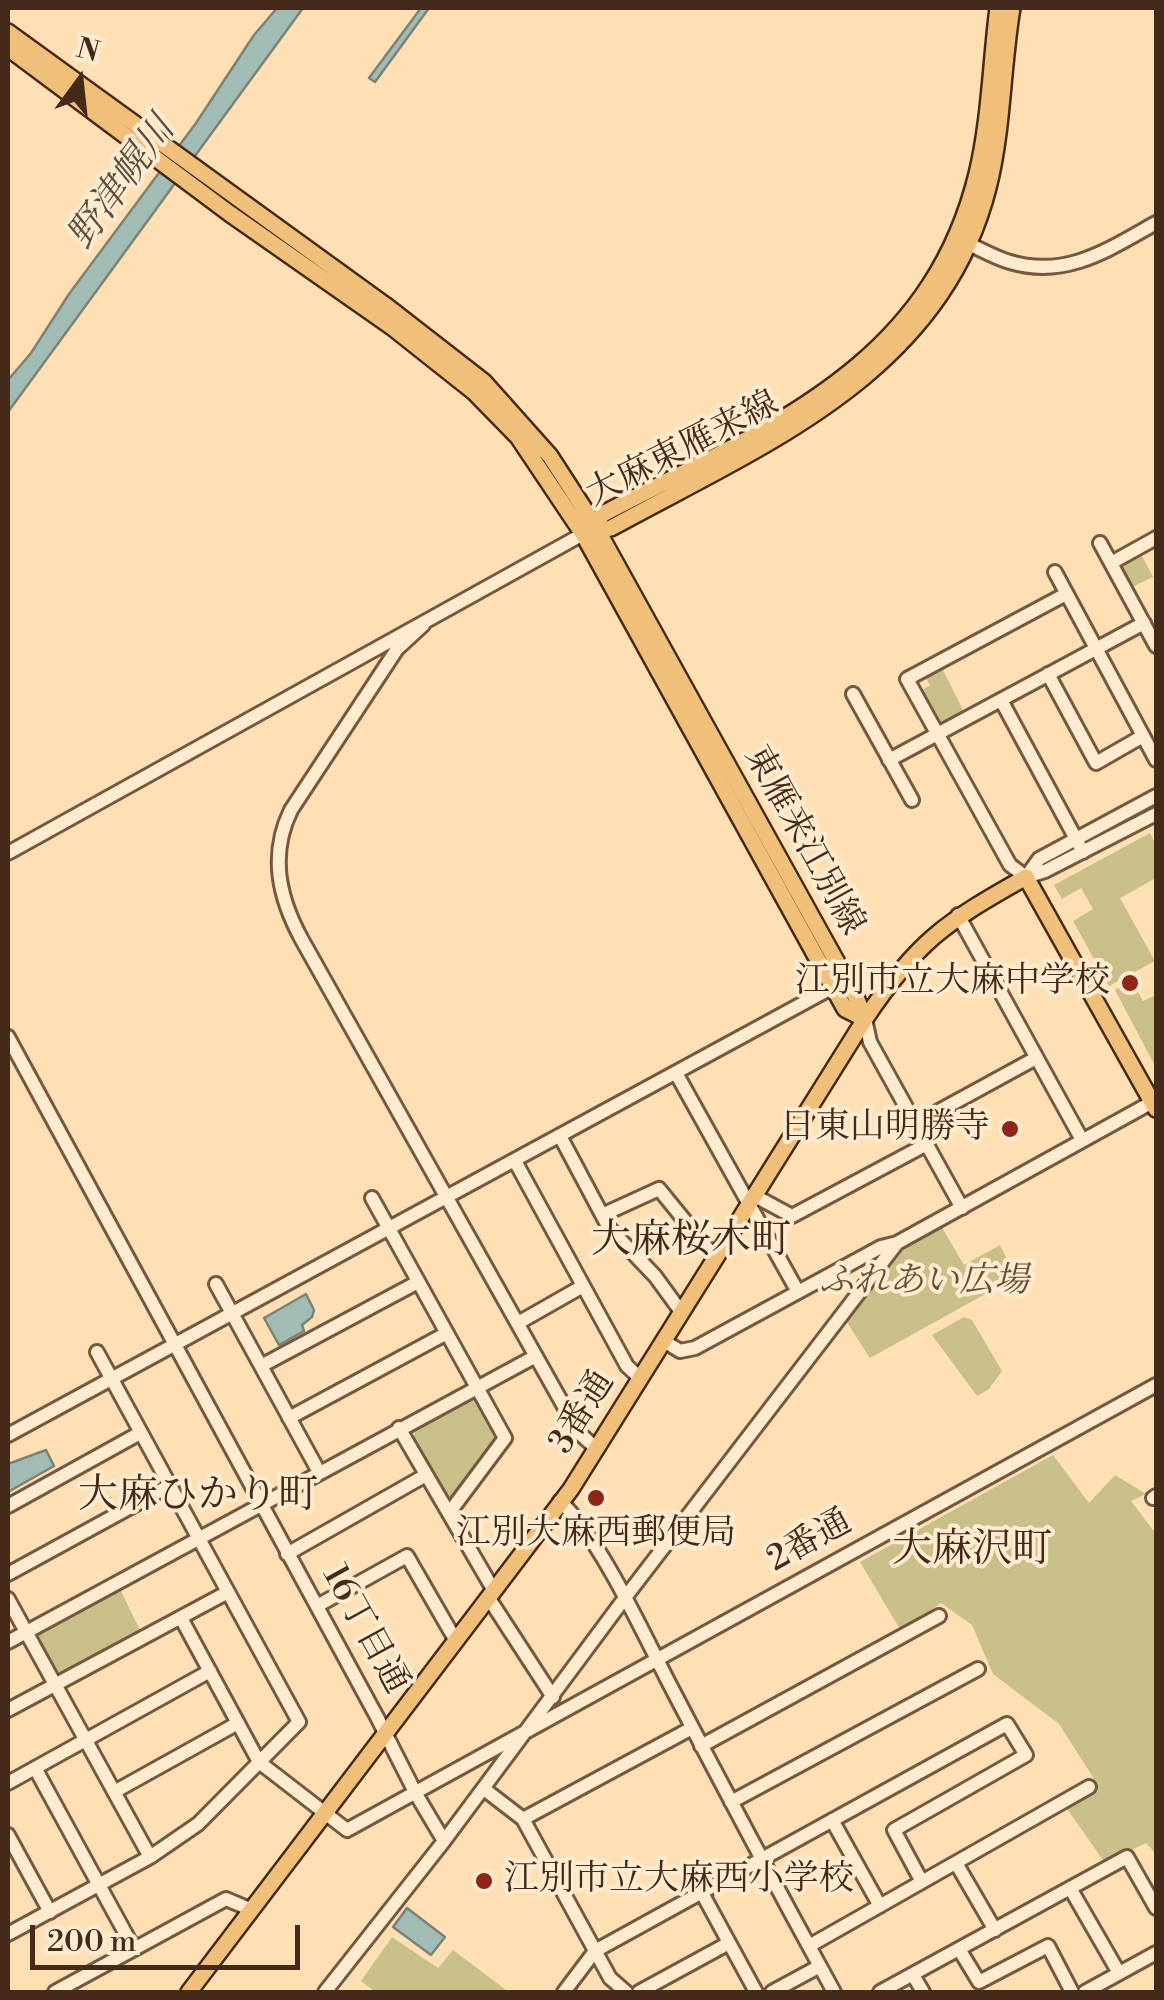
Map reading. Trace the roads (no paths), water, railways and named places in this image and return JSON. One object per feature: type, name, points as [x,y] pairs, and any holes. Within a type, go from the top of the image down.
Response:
[{"type":"main road","name":"大麻東雁来線","points":[[962,241],[979,159],[998,8]]},
{"type":"main road","name":"大麻東雁来線","points":[[592,530],[603,514],[768,427],[846,378],[918,303],[962,241],[988,189],[1012,8]]},
{"type":"main road","name":"東雁来江別線","points":[[8,32],[474,392],[518,437],[592,530],[865,1019]]},
{"type":"main road","name":"東雁来江別線","points":[[8,48],[122,123]]},
{"type":"main road","name":"東雁来江別線","points":[[592,530],[833,987],[846,1009],[865,1019]]},
{"type":"main road","name":"3番通","points":[[190,1992],[597,1449],[865,1019],[911,956],[958,915],[1026,877]]},
{"type":"main road","points":[[1026,877],[1155,1104]]},
{"type":"street","points":[[962,241],[1007,261],[1057,267],[1085,262],[1156,223]]},
{"type":"street","points":[[8,853],[592,530]]},
{"type":"street","points":[[1111,563],[1156,538]]},
{"type":"street","points":[[1100,543],[1156,646]]},
{"type":"street","points":[[1055,572],[1156,760]]},
{"type":"street","points":[[1026,877],[1010,865],[907,678],[1066,594]]},
{"type":"street","points":[[889,760],[1144,622]]},
{"type":"street","points":[[422,626],[396,650],[291,810],[280,840],[281,893],[290,917],[579,1433],[597,1449]]},
{"type":"street","points":[[1048,674],[1096,763],[1143,736]]},
{"type":"street","points":[[853,694],[912,800]]},
{"type":"street","points":[[1001,700],[1080,845]]},
{"type":"street","name":"3番通","points":[[1080,845],[1156,796]]},
{"type":"street","name":"3番通","points":[[1026,877],[1039,859],[1156,814]]},
{"type":"street","points":[[958,915],[1082,1140]]},
{"type":"street","points":[[8,1436],[833,987]]},
{"type":"street","points":[[865,1019],[870,1042],[962,1208]]},
{"type":"street","name":"16丁目通","points":[[8,1037],[444,1841]]},
{"type":"street","points":[[918,1123],[1036,1058]]},
{"type":"street","points":[[676,1073],[752,1201],[798,1292]]},
{"type":"street","points":[[664,1341],[680,1351],[695,1348],[1155,1104]]},
{"type":"street","points":[[560,1136],[610,1228],[655,1276],[682,1314]]},
{"type":"street","points":[[752,1201],[792,1216],[927,1144]]},
{"type":"street","points":[[514,1161],[627,1366],[640,1378]]},
{"type":"street","points":[[602,1215],[659,1189],[716,1260]]},
{"type":"street","points":[[372,1198],[506,1438],[449,1514]]},
{"type":"street","points":[[324,1992],[484,1789],[624,1599],[898,1243]]},
{"type":"street","points":[[261,1366],[418,1282]]},
{"type":"street","points":[[216,1284],[319,1472]]},
{"type":"street","points":[[518,1324],[583,1286]]},
{"type":"street","points":[[289,1418],[447,1333]]},
{"type":"street","points":[[8,1934],[150,1856],[198,1824],[299,1722],[97,1352]]},
{"type":"street","points":[[8,1642],[536,1356]]},
{"type":"street","name":"2番通","points":[[326,1814],[346,1830],[416,1794],[1156,1385]]},
{"type":"street","points":[[400,1428],[490,1593],[553,1697]]},
{"type":"street","points":[[8,1506],[140,1432]]},
{"type":"street","points":[[287,1554],[426,1474]]},
{"type":"street","points":[[8,1574],[169,1486]]},
{"type":"street","points":[[560,1501],[576,1516],[624,1599],[760,1860],[834,1992]]},
{"type":"street","points":[[316,1606],[407,1556],[456,1641]]},
{"type":"street","points":[[8,1710],[228,1592]]},
{"type":"street","points":[[8,1599],[150,1856]]},
{"type":"street","points":[[701,1746],[939,1616]]},
{"type":"street","points":[[181,1618],[259,1762],[326,1814]]},
{"type":"street","points":[[730,1802],[978,1669]]},
{"type":"street","points":[[8,1782],[210,1670]]},
{"type":"street","points":[[114,1792],[238,1723]]},
{"type":"street","points":[[564,1992],[595,1952],[1007,1724],[1026,1754],[894,1830],[922,1882]]},
{"type":"street","points":[[523,1818],[692,1728]]},
{"type":"street","points":[[36,1768],[134,1949]]},
{"type":"street","points":[[809,1946],[1089,1787]]},
{"type":"street","points":[[484,1789],[523,1818],[610,1978],[626,1992]]},
{"type":"street","points":[[832,1820],[880,1906]]},
{"type":"street","points":[[8,1835],[50,1912]]},
{"type":"street","points":[[880,1992],[1127,1857],[1156,1908]]},
{"type":"street","points":[[956,1863],[994,1930]]},
{"type":"street","points":[[1070,1888],[1120,1974]]},
{"type":"street","points":[[702,1892],[756,1992]]},
{"type":"street","points":[[55,1992],[226,1899],[252,1910]]},
{"type":"street","points":[[640,1992],[729,1943]]},
{"type":"street","points":[[959,1950],[979,1982],[1048,1946],[1072,1992]]},
{"type":"street","points":[[1085,1992],[1156,1953]]},
{"type":"street","points":[[772,1992],[820,1966]]},
{"type":"street","points":[[912,1975],[923,1992]]},
{"type":"water","points":[[277,8],[303,8],[8,412],[8,380]]},
{"type":"water","points":[[421,8],[429,8],[375,82],[369,78]]},
{"type":"water","points":[[306,1294],[314,1310],[312,1317],[302,1325],[304,1331],[279,1345],[264,1318]]},
{"type":"water","points":[[46,1450],[54,1466],[8,1492],[8,1464]]},
{"type":"water","points":[[407,1908],[445,1937],[431,1955],[393,1927]]},
{"type":"place","name":"江別市立大麻中学校","points":[[1130,983]]},
{"type":"place","name":"日東山明勝寺","points":[[1010,1129]]},
{"type":"place","name":"江別大麻西郵便局","points":[[596,1498]]},
{"type":"place","name":"江別市立大麻西小学校","points":[[484,1881]]},
{"type":"district","name":"大麻桜木町","points":[[691,1242]]},
{"type":"district","name":"大麻ひかり町","points":[[198,1497]]},
{"type":"district","name":"大麻沢町","points":[[972,1551]]},
{"type":"water label","name":"野津幌川","points":[[123,184]]},
{"type":"park label","name":"ふれあい広場","points":[[924,1283]]}]
